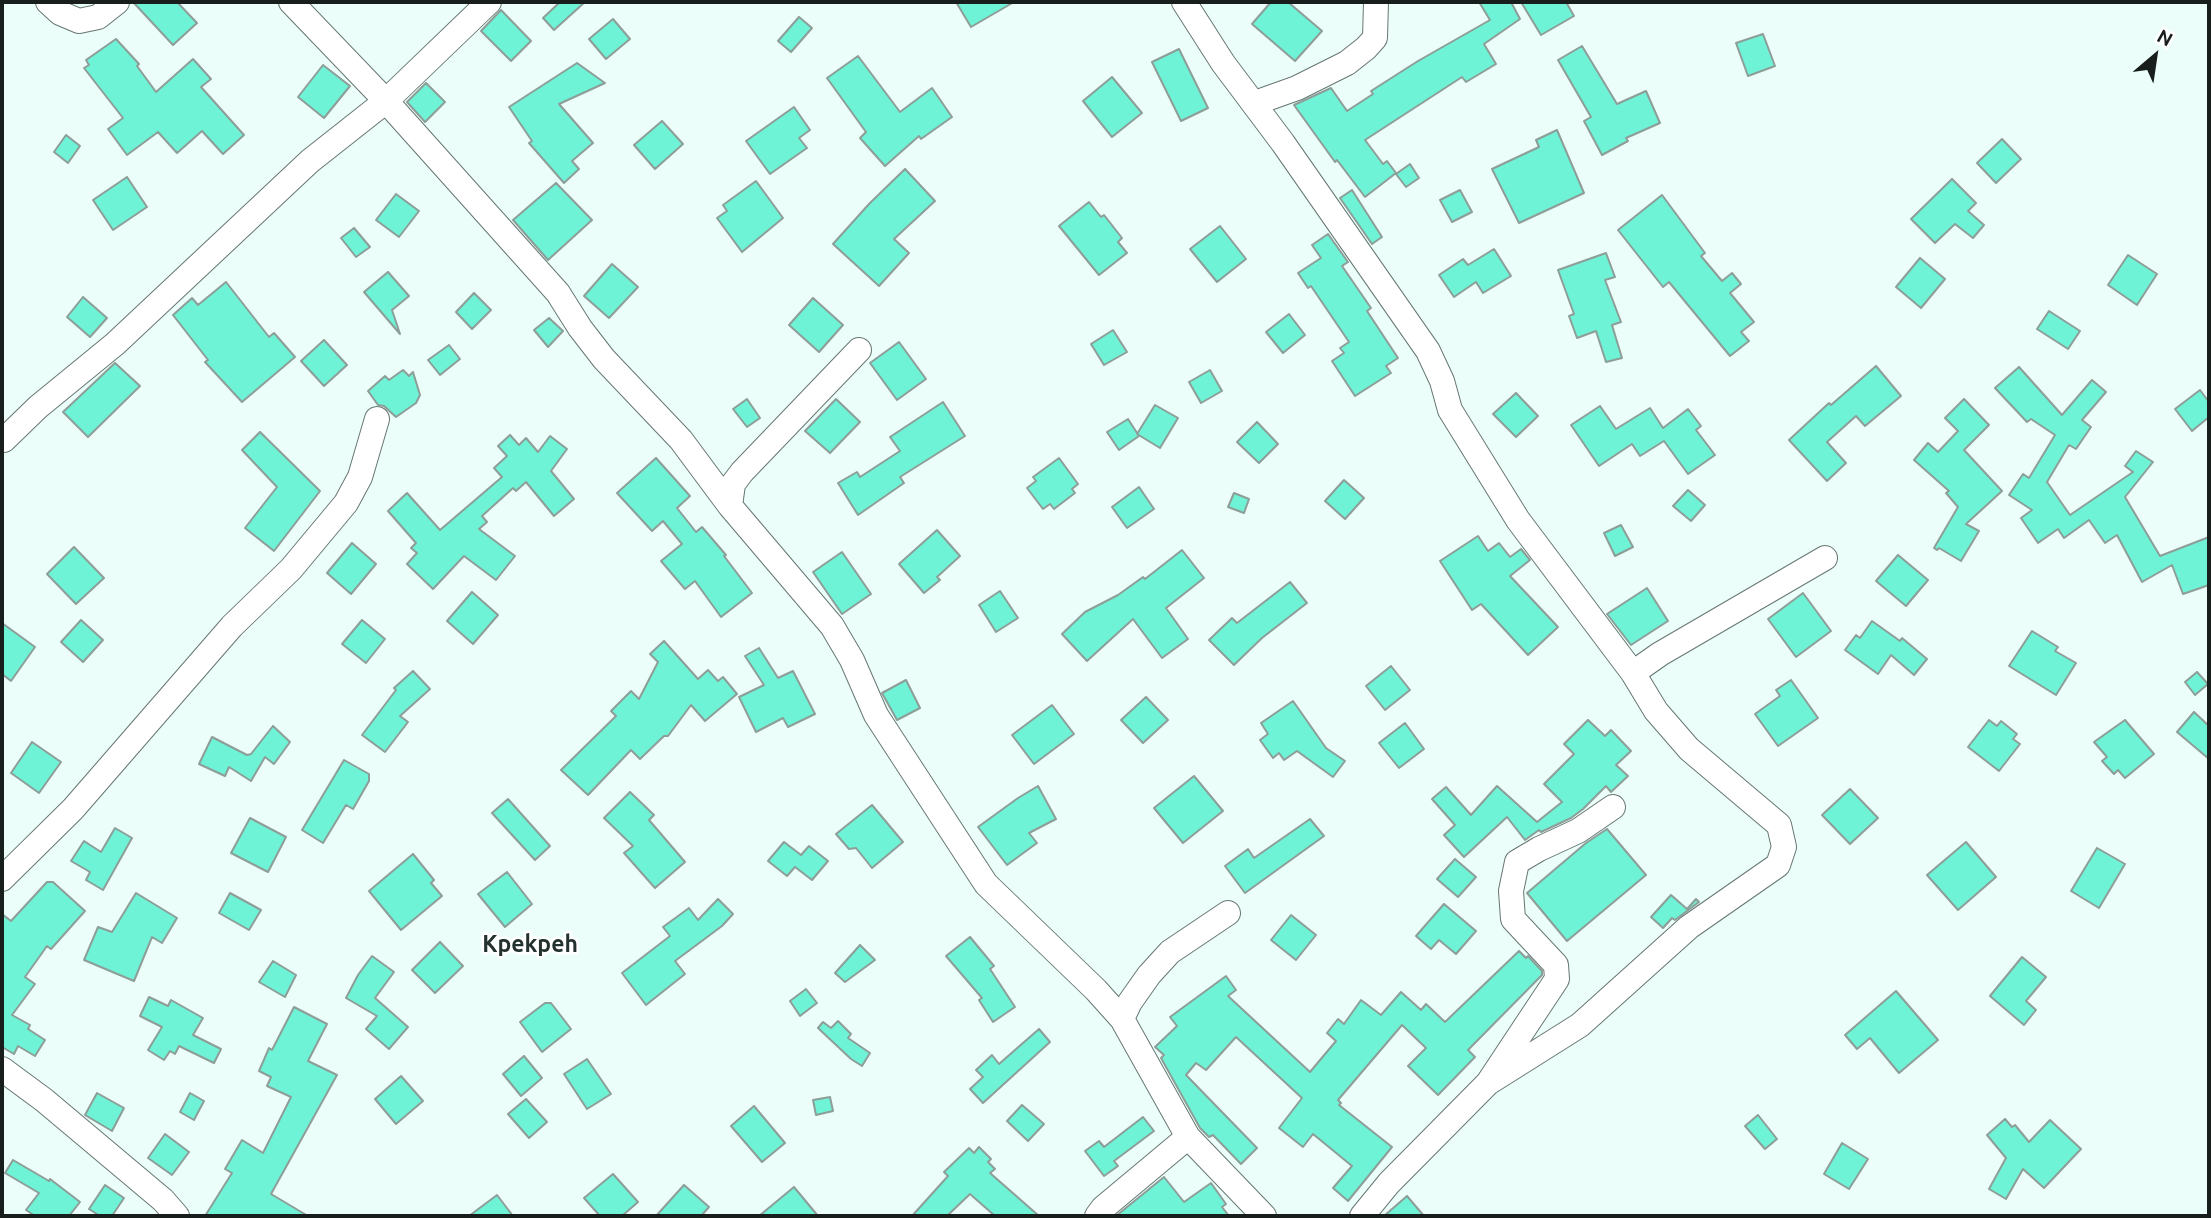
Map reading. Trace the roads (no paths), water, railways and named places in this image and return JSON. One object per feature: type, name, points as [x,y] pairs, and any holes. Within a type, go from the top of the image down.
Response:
[{"type":"street","points":[[48,2],[60,13],[79,21],[99,17],[117,2]]},
{"type":"street","points":[[291,2],[386,101],[558,293],[604,359],[681,440],[730,506],[832,626],[852,660],[876,715],[986,884],[1096,990],[1122,1019],[1188,1137],[1264,1216]]},
{"type":"street","points":[[4,440],[38,407],[125,335],[310,161],[386,101],[489,2]]},
{"type":"street","points":[[1184,2],[1223,63],[1255,103],[1428,351],[1442,381],[1450,410],[1518,520],[1633,673],[1656,711],[1689,749],[1779,825],[1784,847],[1779,864],[1689,928],[1580,1025],[1488,1083]]},
{"type":"street","points":[[1255,103],[1297,88],[1335,69],[1366,48],[1375,38],[1376,2]]},
{"type":"street","points":[[730,506],[733,484],[742,472],[859,350]]},
{"type":"street","points":[[2,879],[74,809],[232,626],[291,569],[346,503],[360,477],[377,419]]},
{"type":"street","points":[[1633,673],[1660,654],[1825,558]]},
{"type":"street","points":[[1362,1216],[1389,1183],[1488,1083],[1557,979],[1556,965],[1513,919],[1511,891],[1517,862],[1578,831],[1613,807]]},
{"type":"street","points":[[1122,1019],[1149,975],[1170,952],[1228,913]]},
{"type":"street","points":[[2,1069],[124,1166],[177,1216]]},
{"type":"street","points":[[1097,1216],[1103,1208],[1188,1137]]},
{"type":"district","name":"Kpekpeh","points":[[530,944]]}]
